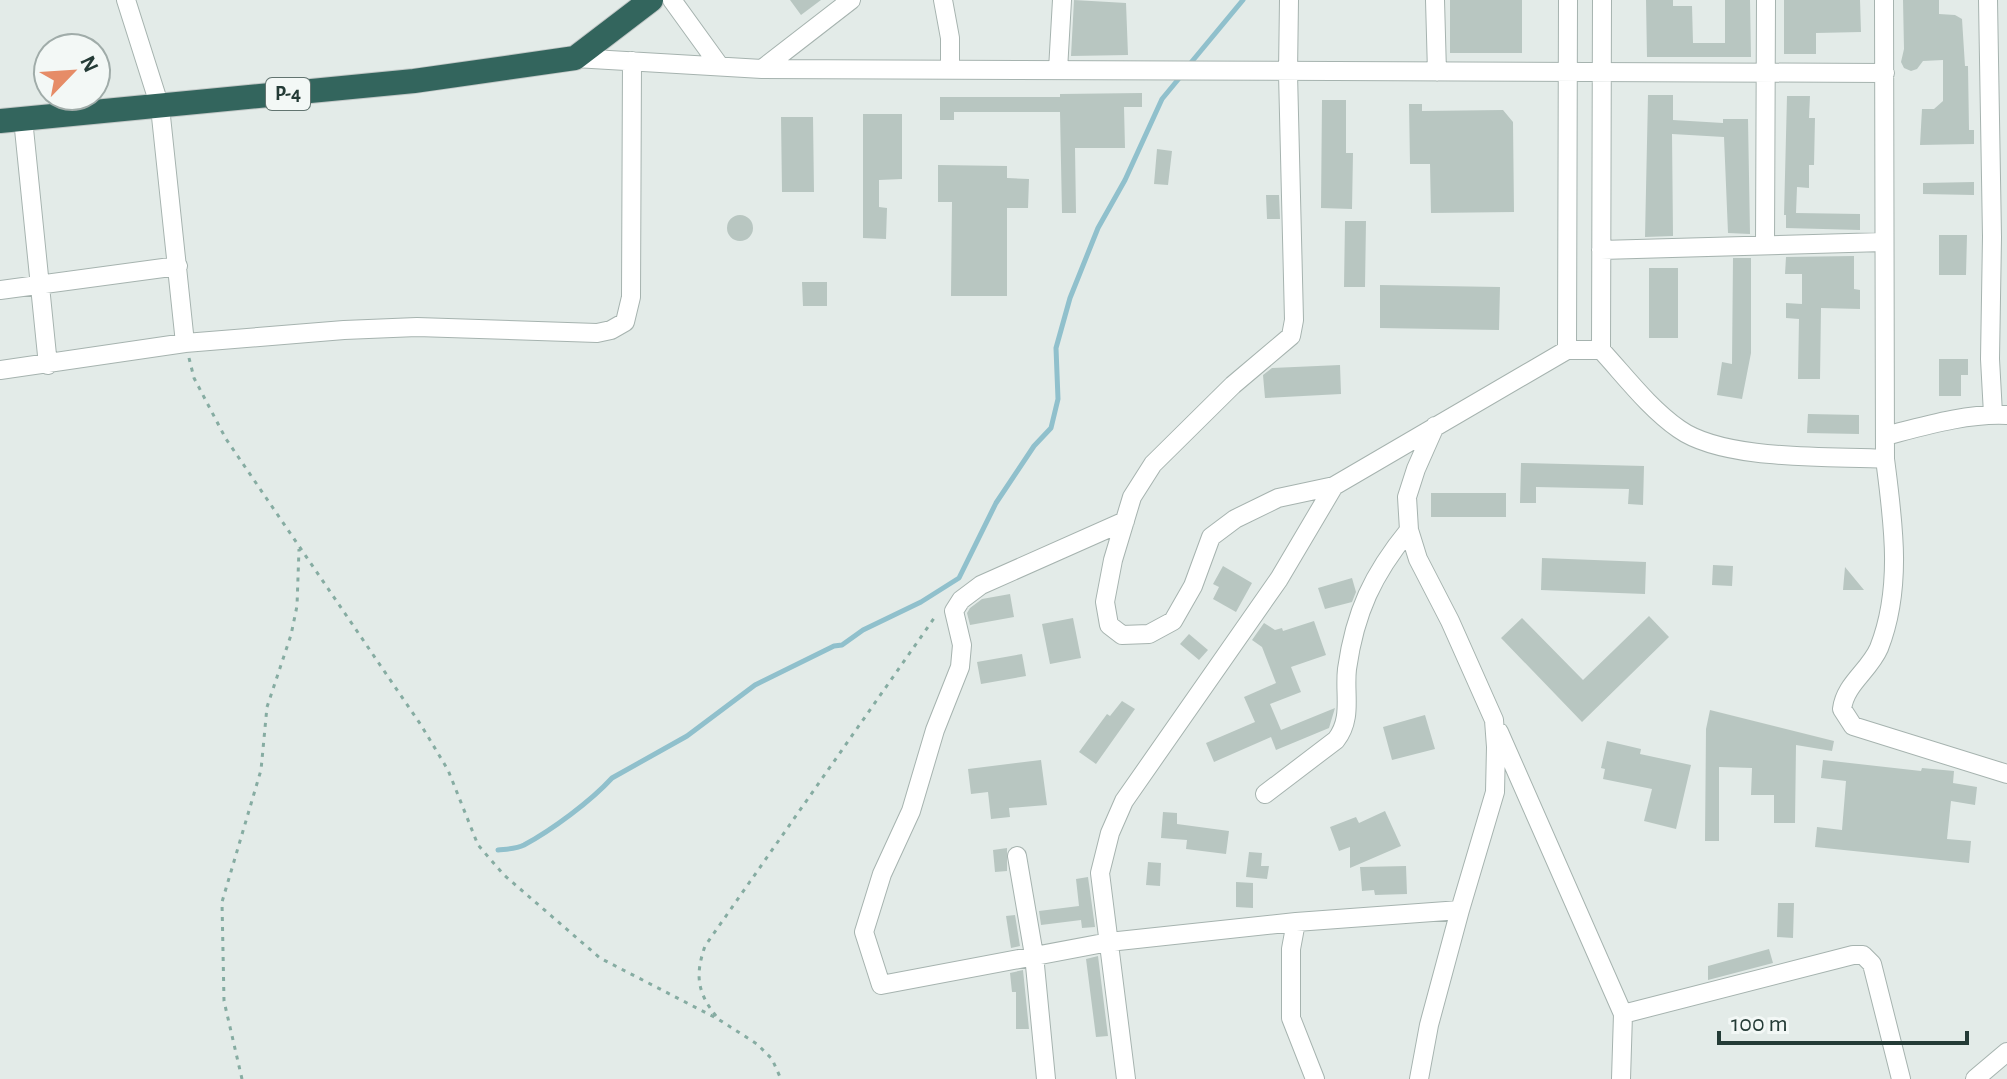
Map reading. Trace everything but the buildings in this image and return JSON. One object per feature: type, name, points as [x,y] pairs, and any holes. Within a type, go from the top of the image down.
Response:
[{"type":"highway","name":"P-4","points":[[12,120],[414,81],[575,58],[651,0]]},
{"type":"street","points":[[126,0],[160,107],[185,343]]},
{"type":"street","points":[[672,0],[719,65]]},
{"type":"street","points":[[762,69],[851,0]]},
{"type":"street","points":[[943,0],[950,38],[950,70]]},
{"type":"street","points":[[1058,70],[1062,0]]},
{"type":"street","points":[[1289,0],[1294,320],[1291,336],[1233,385],[1153,464],[1132,497],[1113,560],[1105,602],[1109,625],[1122,635],[1149,634],[1173,621],[1193,586],[1211,537],[1235,519],[1278,498],[1334,486],[1567,350],[1601,350]]},
{"type":"street","points":[[1435,0],[1437,72]]},
{"type":"street","points":[[1567,350],[1568,0]]},
{"type":"street","points":[[1602,0],[1601,350],[1680,430],[1715,447],[1885,459]]},
{"type":"street","points":[[1765,244],[1766,0]]},
{"type":"street","points":[[1884,0],[1885,459],[1893,524],[1894,569],[1887,628],[1876,654],[1844,694],[1842,709],[1853,726],[2007,774]]},
{"type":"street","points":[[1885,436],[2000,415],[1990,359],[2000,237],[1988,0]]},
{"type":"street","points":[[575,58],[762,69],[1885,73]]},
{"type":"street","points":[[0,370],[260,335],[417,327],[597,333],[611,330],[625,322],[631,297],[632,61]]},
{"type":"street","points":[[12,120],[40,285],[48,365]]},
{"type":"street","points":[[1601,250],[1884,242]]},
{"type":"street","points":[[0,290],[178,266]]},
{"type":"street","points":[[1435,426],[1407,497],[1409,530],[1418,559],[1450,621],[1623,1014],[1621,1079]]},
{"type":"street","points":[[1126,1079],[1102,909],[1100,873],[1110,833],[1124,801],[1279,579],[1334,486]]},
{"type":"street","points":[[1125,521],[981,585],[961,600],[954,611],[962,645],[960,667],[935,730],[911,811],[882,874],[864,932],[881,985],[1109,942],[1296,922],[1460,910]]},
{"type":"street","points":[[1265,794],[1325,749],[1343,731],[1347,721],[1347,672],[1355,627],[1369,588],[1383,562],[1409,530]]},
{"type":"street","points":[[1419,1079],[1429,1025],[1495,792],[1494,720]]},
{"type":"street","points":[[1017,856],[1034,955],[1046,1079]]},
{"type":"street","points":[[1296,922],[1291,949],[1291,1018],[1315,1079]]},
{"type":"street","points":[[1623,1014],[1863,955],[1872,964],[1901,1079]]},
{"type":"street","points":[[1975,1079],[2007,1052]]},
{"type":"path","points":[[185,343],[194,378],[226,439],[421,725],[448,770],[478,845],[504,875],[600,958],[718,1019],[757,1044],[772,1059],[781,1079]]},
{"type":"path","points":[[242,1079],[224,1001],[222,902],[261,770],[267,707],[294,621],[299,549]]},
{"type":"path","points":[[718,1019],[704,1001],[700,986],[697,967],[705,946],[938,613]]},
{"type":"waterway","points":[[1189,65],[1243,0]]},
{"type":"waterway","points":[[498,850],[521,846],[547,831],[612,778],[687,736],[755,685],[834,646],[842,645],[863,630],[921,602],[959,578],[996,503],[1034,446],[1051,428],[1058,399],[1056,348],[1070,298],[1098,228],[1125,180],[1162,99],[1181,76]]}]
